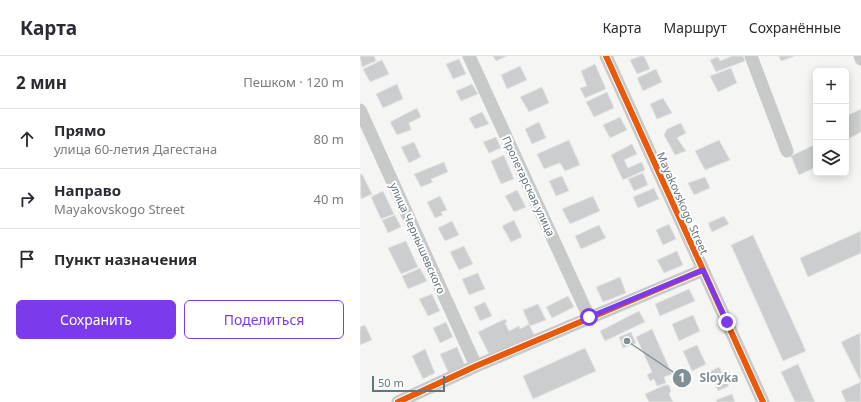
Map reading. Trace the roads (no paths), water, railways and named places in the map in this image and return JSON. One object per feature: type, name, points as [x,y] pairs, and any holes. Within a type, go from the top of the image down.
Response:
[{"type":"street","name":"Пролетарская улица","points":[[469,56],[589,317]]},
{"type":"street","name":"Mayakovskogo Street","points":[[606,56],[763,402]]},
{"type":"street","points":[[751,56],[787,151]]},
{"type":"street","name":"улица Чернышевского","points":[[360,110],[476,366]]},
{"type":"street","points":[[398,402],[589,317],[703,270]]},
{"type":"place","name":"Sloyka","points":[[627,341]]}]
